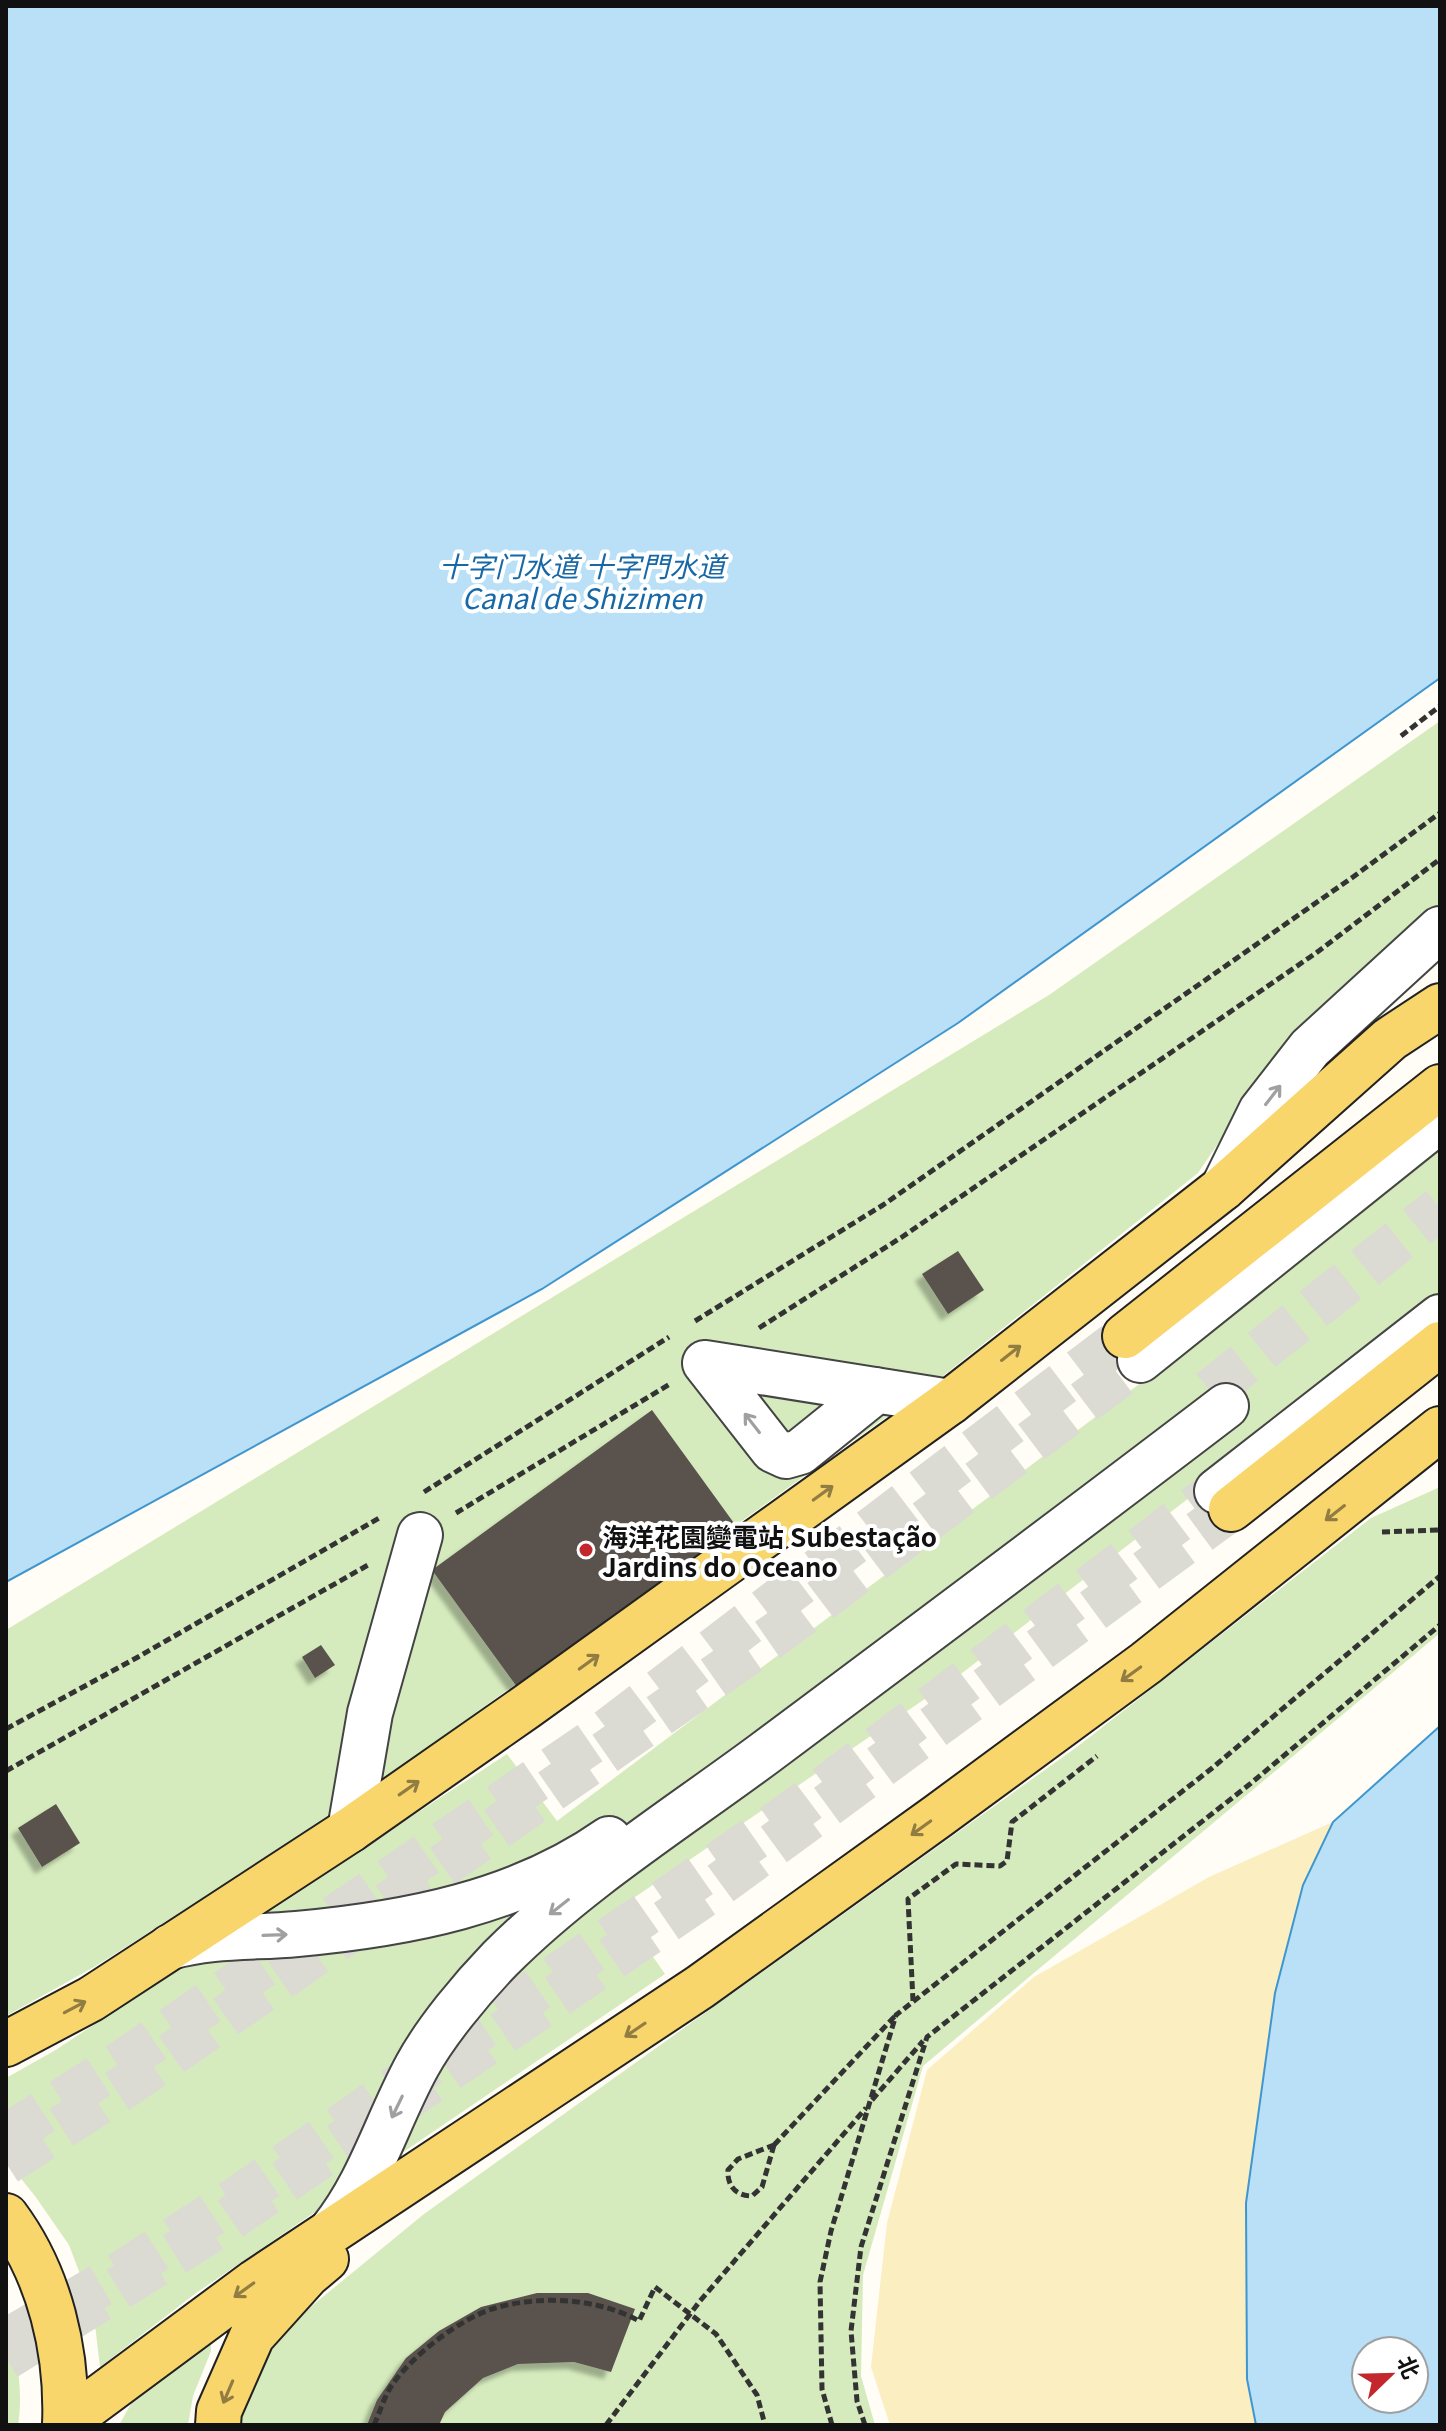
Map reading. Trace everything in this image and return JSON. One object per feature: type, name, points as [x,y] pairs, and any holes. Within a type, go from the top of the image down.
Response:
[{"type":"main road","points":[[6,2044],[91,1999],[350,1830],[950,1402],[1223,1188],[1390,1039],[1440,1006]]},
{"type":"main road","points":[[1132,1348],[1440,1087]]},
{"type":"main road","points":[[1224,1500],[1440,1344]]},
{"type":"main road","points":[[65,2424],[255,2282],[700,1987],[938,1816],[1146,1663],[1440,1429]]},
{"type":"main road","points":[[218,2425],[219,2411],[252,2336],[307,2275],[496,2123]]},
{"type":"main road","points":[[6,2216],[39,2274],[56,2322],[64,2372],[65,2424]]},
{"type":"lane","points":[[1223,1188],[1261,1111],[1310,1048],[1440,929]]},
{"type":"lane","points":[[1132,1348],[1440,1120]]},
{"type":"lane","points":[[1224,1500],[1440,1317]]},
{"type":"lane","points":[[877,1390],[950,1402]]},
{"type":"lane","points":[[170,1947],[216,1937],[292,1934],[415,1918],[494,1896],[559,1868],[599,1845],[720,1761],[1042,1521],[1218,1399],[1041,1548],[628,1851],[547,1916],[501,1959],[465,1998],[418,2063],[360,2189],[331,2231]]},
{"type":"lane","points":[[1385,1474],[1440,1450]]},
{"type":"lane","points":[[350,1830],[410,1514]]},
{"type":"path","points":[[1401,736],[1440,706]]},
{"type":"path","points":[[693,1323],[896,1197],[1440,813]]},
{"type":"path","points":[[6,1729],[410,1514],[679,1331]]},
{"type":"path","points":[[1372,1539],[1384,1530],[1440,1530]]},
{"type":"path","points":[[774,2145],[762,2187],[752,2196],[734,2190],[729,2184],[728,2170],[738,2159],[774,2145],[896,2015],[1211,1769],[1440,1576]]},
{"type":"path","points":[[606,2425],[700,2301],[927,2037],[1250,1784],[1440,1625]]},
{"type":"path","points":[[913,2001],[908,1899],[956,1864],[1000,1866],[1007,1861],[1012,1822],[1109,1747]]},
{"type":"path","points":[[832,2425],[822,2389],[820,2282],[831,2231],[896,2015]]},
{"type":"path","points":[[865,2425],[857,2401],[851,2331],[861,2247],[927,2037]]},
{"type":"path","points":[[374,2425],[392,2386],[436,2338],[494,2309],[558,2299],[622,2311],[639,2321],[655,2287],[716,2334],[757,2395],[765,2425]]},
{"type":"green space","points":[[1440,721],[1440,912],[1272,1064],[1198,1173],[943,1376],[317,1827],[94,1967],[6,2016],[6,1630],[1049,995]]},
{"type":"green space","points":[[1440,1143],[1440,1296],[1220,1474],[957,1677],[619,1908],[665,1974],[196,2293],[100,2367],[93,2308],[69,2245],[6,2160],[6,2078],[54,2051],[507,1754],[557,1821],[1142,1382]]},
{"type":"green space","points":[[1440,1487],[1440,1633],[923,2066],[863,2275],[861,2376],[875,2425],[238,2425],[253,2377],[291,2323],[424,2214],[1077,1747],[1371,1518]]},
{"type":"green space","points":[[6,2317],[18,2370],[18,2425],[6,2425]]},
{"type":"green space","points":[[206,2343],[211,2345],[211,2351],[193,2396],[188,2425],[119,2425],[136,2395]]},
{"type":"sand","points":[[1333,1822],[1303,1885],[1247,2379],[1256,2425],[890,2425],[871,2367],[887,2223],[927,2070],[1034,1977],[1209,1877]]},
{"type":"water","name":"十字门水道 十字門水道 Canal de Shizimen","points":[[6,6],[1440,6],[1440,678],[958,1023],[542,1289],[6,1582]]},
{"type":"water","points":[[1440,1726],[1440,2425],[1256,2425],[1247,2379],[1246,2203],[1275,1993],[1303,1885],[1333,1822]]},
{"type":"building","points":[[958,1251],[984,1290],[948,1314],[922,1274]]},
{"type":"building","name":"海洋花園變電站 Subestação Jardins do Oceano","points":[[652,1410],[739,1530],[520,1691],[432,1570]]},
{"type":"building","points":[[321,1645],[335,1665],[315,1678],[302,1657]]},
{"type":"building","points":[[56,1804],[80,1843],[42,1867],[18,1828]]},
{"type":"building","points":[[537,2293],[588,2293],[635,2309],[611,2372],[574,2362],[518,2364],[483,2378],[445,2412],[439,2425],[367,2425],[377,2400],[406,2358],[439,2331],[481,2307]]},
{"type":"tunnel","points":[[1210,1391],[1440,1208]]},
{"type":"tunnel","points":[[6,2136],[131,2056],[599,1737],[1125,1336]]},
{"type":"tunnel","points":[[6,2163],[127,2085],[776,1634],[1140,1360]]},
{"type":"tunnel","points":[[6,2341],[115,2277],[242,2195],[798,1808],[1217,1491]]},
{"type":"tunnel","points":[[6,2358],[221,2225],[709,1892],[1231,1509]]},
{"type":"place","name":"海洋花園變電站 Subestação Jardins do Oceano","points":[[586,1550]]}]
